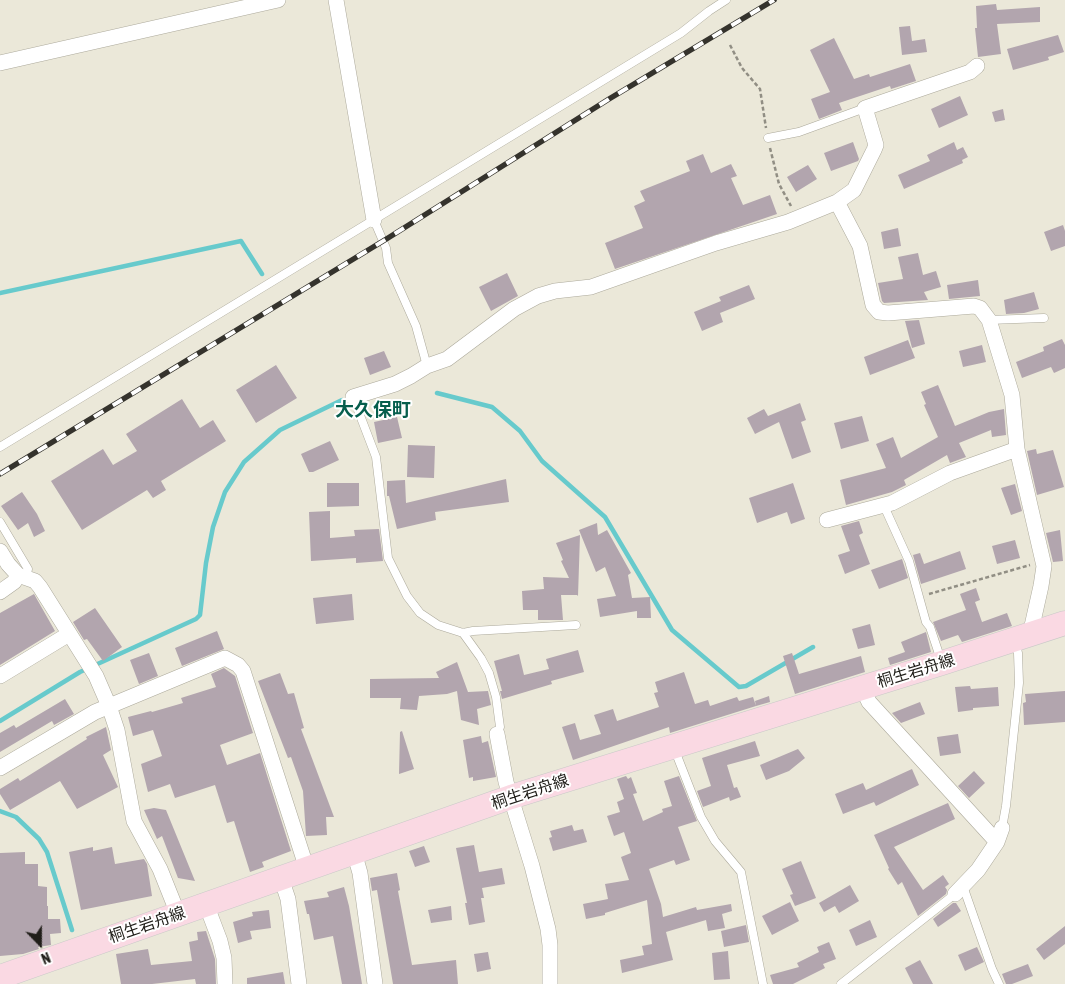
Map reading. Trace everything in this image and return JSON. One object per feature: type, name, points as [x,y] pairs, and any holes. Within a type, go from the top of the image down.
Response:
[{"type":"main road","name":"桐生岩舟線","points":[[0,976],[511,798],[1023,638],[1065,623]]},
{"type":"street","points":[[0,62],[278,0]]},
{"type":"street","points":[[336,0],[374,220]]},
{"type":"street","points":[[353,397],[395,384],[426,366],[447,359],[514,309],[538,296],[555,291],[591,287],[716,243],[788,222],[837,202],[854,190],[876,144],[865,108],[970,72],[977,66]]},
{"type":"street","points":[[837,202],[860,246],[872,305],[879,312],[888,314],[974,306],[980,308],[989,320],[1012,395],[1018,449],[1044,562],[1032,626],[1023,638]]},
{"type":"street","points":[[827,520],[884,506],[950,473],[1018,449]]},
{"type":"street","points":[[0,551],[8,564],[22,576],[40,586],[96,676],[117,730],[134,821],[160,869],[178,914]]},
{"type":"street","points":[[2,586],[14,582],[22,576]]},
{"type":"street","points":[[0,676],[69,634]]},
{"type":"street","points":[[0,768],[95,712],[226,658],[238,664],[243,671],[307,869]]},
{"type":"street","points":[[862,688],[870,702],[999,835],[978,870],[959,890]]},
{"type":"street","points":[[498,734],[511,798],[532,866],[548,929],[550,984]]},
{"type":"street","points":[[354,852],[360,873],[375,984]]},
{"type":"street","points":[[280,878],[288,899],[299,984]]},
{"type":"street","points":[[206,904],[220,940],[224,958],[225,984]]},
{"type":"lane","points":[[0,447],[681,33],[726,0]]},
{"type":"lane","points":[[768,138],[799,132],[865,108]]},
{"type":"lane","points":[[374,220],[386,248],[388,263],[416,326],[426,366]]},
{"type":"lane","points":[[989,320],[1044,318]]},
{"type":"lane","points":[[353,397],[376,457],[388,558],[407,596],[420,613],[438,625],[463,634],[481,658],[488,672],[496,697],[500,727],[498,734]]},
{"type":"lane","points":[[884,506],[909,561],[926,622],[930,628],[942,663]]},
{"type":"lane","points":[[0,522],[28,569],[22,576]]},
{"type":"lane","points":[[463,634],[473,631],[576,625]]},
{"type":"lane","points":[[999,835],[1006,806],[1019,684],[1018,653],[1023,638]]},
{"type":"lane","points":[[673,746],[701,817],[714,841],[741,872],[764,984]]},
{"type":"lane","points":[[841,984],[959,890],[999,984]]},
{"type":"path","points":[[919,597],[1044,562]]},
{"type":"building","points":[[996,4],[997,10],[1040,7],[1040,22],[997,24],[1001,54],[978,57],[975,28],[977,28],[976,6]]},
{"type":"building","points":[[910,26],[912,41],[925,39],[927,52],[902,55],[899,27]]},
{"type":"building","points":[[1058,35],[1064,52],[1048,57],[1049,60],[1013,70],[1007,49]]},
{"type":"building","points":[[834,38],[854,79],[869,74],[870,77],[910,64],[916,81],[891,89],[890,86],[839,103],[842,110],[819,119],[811,99],[830,92],[810,50]]},
{"type":"building","points":[[960,96],[968,115],[939,128],[931,109]]},
{"type":"building","points":[[1003,109],[1005,120],[995,122],[992,112]]},
{"type":"building","points":[[853,142],[858,161],[831,171],[824,153]]},
{"type":"building","points":[[954,142],[957,150],[963,147],[968,157],[962,160],[963,163],[904,189],[898,175],[930,161],[927,155]]},
{"type":"building","points":[[703,154],[711,173],[731,164],[737,176],[731,178],[743,205],[770,195],[777,214],[615,269],[605,243],[643,228],[634,206],[645,201],[640,191],[690,171],[686,161]]},
{"type":"building","points":[[808,165],[817,179],[796,192],[787,177]]},
{"type":"building","points":[[1063,225],[1065,246],[1051,251],[1044,232]]},
{"type":"building","points":[[898,228],[901,246],[884,249],[881,232]]},
{"type":"building","points":[[918,253],[923,275],[936,271],[941,287],[924,292],[928,300],[884,303],[878,283],[903,279],[898,257]]},
{"type":"building","points":[[507,273],[518,296],[491,311],[479,287]]},
{"type":"building","points":[[978,280],[980,296],[949,299],[947,285]]},
{"type":"building","points":[[749,285],[755,299],[720,313],[723,322],[702,331],[694,312],[721,301],[719,297]]},
{"type":"building","points":[[1034,292],[1039,309],[1024,313],[1006,314],[1004,300]]},
{"type":"building","points":[[919,320],[925,344],[912,348],[905,321]]},
{"type":"building","points":[[1062,339],[1065,345],[1065,368],[1054,373],[1051,367],[1022,378],[1016,362],[1044,351],[1043,347]]},
{"type":"building","points":[[908,340],[915,358],[870,375],[864,357]]},
{"type":"building","points":[[982,345],[986,362],[963,367],[959,351]]},
{"type":"building","points":[[384,351],[391,367],[370,375],[364,358]]},
{"type":"building","points":[[276,365],[297,398],[256,423],[236,390]]},
{"type":"building","points":[[938,385],[955,426],[989,412],[1004,409],[1006,435],[992,437],[991,430],[959,443],[966,457],[950,463],[947,455],[904,480],[906,485],[892,492],[846,505],[840,480],[886,468],[876,444],[893,437],[901,458],[938,437],[924,405],[926,404],[921,392]]},
{"type":"building","points":[[182,399],[200,428],[213,420],[226,441],[161,481],[166,490],[153,498],[147,490],[82,530],[51,481],[103,449],[113,465],[137,451],[126,434]]},
{"type":"building","points":[[800,403],[806,420],[801,422],[811,452],[792,459],[779,422],[755,434],[747,418],[764,409],[768,416]]},
{"type":"building","points":[[862,416],[869,441],[841,449],[834,423]]},
{"type":"building","points":[[397,417],[402,438],[378,443],[374,422]]},
{"type":"building","points":[[330,441],[339,460],[309,472],[301,454]]},
{"type":"building","points":[[408,445],[435,446],[434,478],[407,477]]},
{"type":"building","points":[[1036,449],[1037,454],[1053,450],[1064,487],[1037,495],[1027,451]]},
{"type":"building","points":[[506,479],[509,502],[435,512],[436,520],[397,529],[389,496],[387,496],[387,481],[405,480],[406,503]]},
{"type":"building","points":[[327,483],[359,483],[359,506],[327,507]]},
{"type":"building","points":[[793,483],[805,519],[791,524],[787,512],[757,523],[749,498]]},
{"type":"building","points":[[1015,484],[1022,511],[1011,515],[1001,488]]},
{"type":"building","points":[[22,492],[37,514],[45,531],[34,537],[28,523],[18,530],[1,506]]},
{"type":"building","points":[[330,511],[330,538],[355,536],[354,530],[379,529],[383,561],[356,563],[356,558],[311,561],[309,512]]},
{"type":"building","points":[[859,521],[863,533],[859,535],[870,564],[845,574],[838,555],[850,551],[841,526]]},
{"type":"building","points":[[597,523],[598,535],[607,530],[631,573],[628,575],[632,598],[650,597],[651,618],[637,618],[637,611],[600,617],[597,599],[616,596],[605,567],[596,572],[579,530]]},
{"type":"building","points":[[1060,530],[1063,561],[1053,562],[1046,533]]},
{"type":"building","points":[[580,535],[578,596],[561,595],[563,620],[538,620],[538,610],[523,610],[522,591],[544,589],[543,577],[569,578],[561,561],[563,560],[556,543]]},
{"type":"building","points":[[1015,540],[1020,558],[997,564],[992,546]]},
{"type":"building","points":[[960,551],[966,569],[921,584],[913,555],[920,553],[924,564]]},
{"type":"building","points":[[902,559],[908,578],[879,589],[871,570]]},
{"type":"building","points":[[976,588],[980,600],[975,602],[982,622],[1007,613],[1012,626],[962,642],[958,635],[941,641],[933,622],[966,610],[960,594]]},
{"type":"building","points":[[34,594],[55,631],[0,665],[0,613]]},
{"type":"building","points":[[352,594],[354,620],[316,624],[313,598]]},
{"type":"building","points":[[95,608],[122,647],[103,661],[87,639],[84,640],[73,622]]},
{"type":"building","points":[[870,624],[875,645],[858,649],[852,629]]},
{"type":"building","points":[[217,631],[224,649],[182,666],[175,648]]},
{"type":"building","points":[[926,632],[931,652],[890,665],[888,658],[905,652],[901,642]]},
{"type":"building","points":[[578,650],[584,672],[551,681],[552,684],[502,699],[500,691],[502,691],[494,661],[519,654],[524,675],[549,669],[546,659]]},
{"type":"building","points":[[149,653],[158,676],[139,684],[130,660]]},
{"type":"building","points":[[792,653],[799,674],[861,656],[865,672],[795,694],[783,656]]},
{"type":"building","points":[[457,662],[468,692],[488,691],[491,705],[477,709],[479,725],[461,720],[457,691],[447,694],[419,696],[417,710],[400,709],[401,698],[370,698],[370,679],[439,678],[436,672]]},
{"type":"building","points":[[224,668],[235,676],[253,733],[220,745],[227,765],[260,753],[291,851],[262,862],[264,867],[250,872],[234,821],[227,823],[215,785],[175,798],[170,784],[148,792],[141,764],[162,756],[153,730],[133,736],[128,717],[183,703],[181,698],[216,687],[211,674]]},
{"type":"building","points":[[684,672],[695,704],[708,700],[710,706],[737,697],[739,701],[753,697],[756,706],[670,733],[669,727],[573,760],[562,727],[575,723],[580,740],[601,734],[594,715],[613,709],[617,721],[659,707],[654,693],[658,692],[655,682]]},
{"type":"building","points":[[280,673],[288,694],[294,693],[304,728],[301,729],[334,817],[326,817],[327,835],[306,836],[303,791],[291,757],[288,758],[258,681]]},
{"type":"building","points":[[970,686],[971,689],[998,687],[999,706],[973,708],[973,710],[958,712],[955,687]]},
{"type":"building","points":[[1065,691],[1065,722],[1024,725],[1023,703],[1026,702],[1025,694]]},
{"type":"building","points":[[769,696],[770,702],[756,706],[755,701]]},
{"type":"building","points":[[65,699],[74,714],[54,725],[52,721],[0,752],[0,733],[14,725],[16,728]]},
{"type":"building","points":[[920,702],[925,714],[901,723],[892,713]]},
{"type":"building","points":[[106,727],[111,750],[103,755],[118,787],[77,809],[60,781],[10,810],[0,794],[0,789],[18,778],[20,781],[87,739],[86,737]]},
{"type":"building","points":[[402,731],[414,769],[399,774],[400,732]]},
{"type":"building","points":[[958,734],[961,753],[940,756],[937,737]]},
{"type":"building","points":[[481,736],[482,743],[488,741],[496,777],[473,781],[473,777],[469,778],[463,740]]},
{"type":"building","points":[[755,741],[760,756],[727,765],[734,788],[737,787],[741,797],[730,801],[729,797],[703,807],[697,791],[711,786],[702,758]]},
{"type":"building","points":[[798,749],[805,758],[789,771],[766,780],[760,765]]},
{"type":"building","points":[[912,769],[919,785],[876,806],[874,802],[843,814],[835,794],[863,783],[866,790]]},
{"type":"building","points":[[974,771],[985,783],[969,798],[958,786]]},
{"type":"building","points":[[626,776],[628,779],[631,777],[637,793],[633,794],[643,821],[663,812],[662,809],[672,806],[664,781],[679,776],[697,821],[678,827],[690,860],[676,865],[674,860],[649,869],[661,904],[663,917],[696,907],[697,910],[731,904],[732,911],[722,914],[725,928],[708,931],[706,920],[666,932],[673,960],[622,973],[620,960],[644,955],[642,946],[652,944],[647,900],[605,913],[605,915],[586,919],[583,904],[608,899],[605,884],[629,880],[621,857],[631,853],[624,832],[614,836],[607,816],[620,812],[617,802],[624,799],[617,779]]},
{"type":"building","points":[[948,803],[955,819],[894,847],[923,890],[943,875],[949,884],[945,887],[947,890],[946,894],[918,916],[902,882],[898,885],[888,869],[874,835]]},
{"type":"building","points":[[154,808],[166,810],[195,881],[178,878],[162,836],[157,839],[144,810]]},
{"type":"building","points":[[572,825],[574,831],[583,829],[587,842],[553,851],[549,838],[552,837],[550,831]]},
{"type":"building","points":[[474,845],[479,872],[502,868],[505,884],[482,888],[484,898],[481,898],[485,922],[469,925],[465,903],[467,903],[456,848]]},
{"type":"building","points":[[424,846],[430,862],[415,867],[409,851]]},
{"type":"building","points":[[93,847],[93,851],[112,847],[115,864],[144,859],[147,864],[152,896],[81,910],[69,852]]},
{"type":"building","points":[[25,852],[25,864],[38,864],[38,886],[47,887],[48,919],[60,919],[61,933],[50,934],[51,945],[38,947],[39,949],[23,954],[0,956],[0,853]]},
{"type":"building","points":[[801,861],[816,898],[795,906],[790,895],[793,894],[782,869]]},
{"type":"building","points":[[397,873],[400,890],[398,891],[412,965],[456,960],[458,984],[393,984],[377,890],[372,891],[370,878]]},
{"type":"building","points":[[850,885],[859,901],[839,913],[835,906],[824,912],[819,903]]},
{"type":"building","points":[[344,887],[362,984],[342,984],[333,936],[314,940],[309,914],[307,914],[304,901],[329,897],[327,892]]},
{"type":"building","points":[[790,902],[799,921],[772,935],[762,916]]},
{"type":"building","points":[[953,903],[956,903],[961,911],[938,927],[933,919]]},
{"type":"building","points":[[451,906],[452,920],[431,923],[428,910]]},
{"type":"building","points":[[269,910],[271,928],[250,931],[252,939],[238,943],[233,922],[253,916],[252,912]]},
{"type":"building","points":[[870,920],[877,937],[856,946],[849,930]]},
{"type":"building","points":[[746,925],[749,942],[724,947],[721,931]]},
{"type":"building","points":[[1065,926],[1065,944],[1044,960],[1036,949]]},
{"type":"building","points":[[206,931],[215,959],[216,984],[196,984],[195,979],[152,984],[121,984],[116,954],[148,949],[151,965],[192,961],[189,942],[198,940],[197,932]]},
{"type":"building","points":[[829,942],[836,959],[823,964],[825,968],[793,984],[773,984],[770,975],[799,967],[797,963],[819,952],[817,947]]},
{"type":"building","points":[[977,947],[984,962],[965,971],[958,955]]},
{"type":"building","points":[[728,951],[730,979],[714,980],[712,953]]},
{"type":"building","points":[[488,952],[491,969],[477,972],[474,954]]},
{"type":"building","points":[[920,960],[933,984],[913,984],[905,968]]},
{"type":"building","points":[[1028,964],[1033,976],[1012,984],[1006,984],[1002,974]]},
{"type":"building","points":[[283,972],[285,984],[247,984],[247,978]]},
{"type":"waterway","points":[[0,293],[241,241],[262,274]]},
{"type":"waterway","points":[[437,393],[492,407],[520,431],[542,461],[605,517],[672,630],[739,687],[746,686],[813,647]]},
{"type":"waterway","points":[[0,721],[80,672],[196,619],[200,615],[206,563],[213,527],[225,492],[244,462],[280,430],[342,400]]},
{"type":"waterway","points":[[0,811],[16,817],[39,839],[47,852],[72,930]]},
{"type":"railway","points":[[0,474],[388,238],[609,99],[774,0]]},
{"type":"district","name":"大久保町","points":[[373,410]]}]
